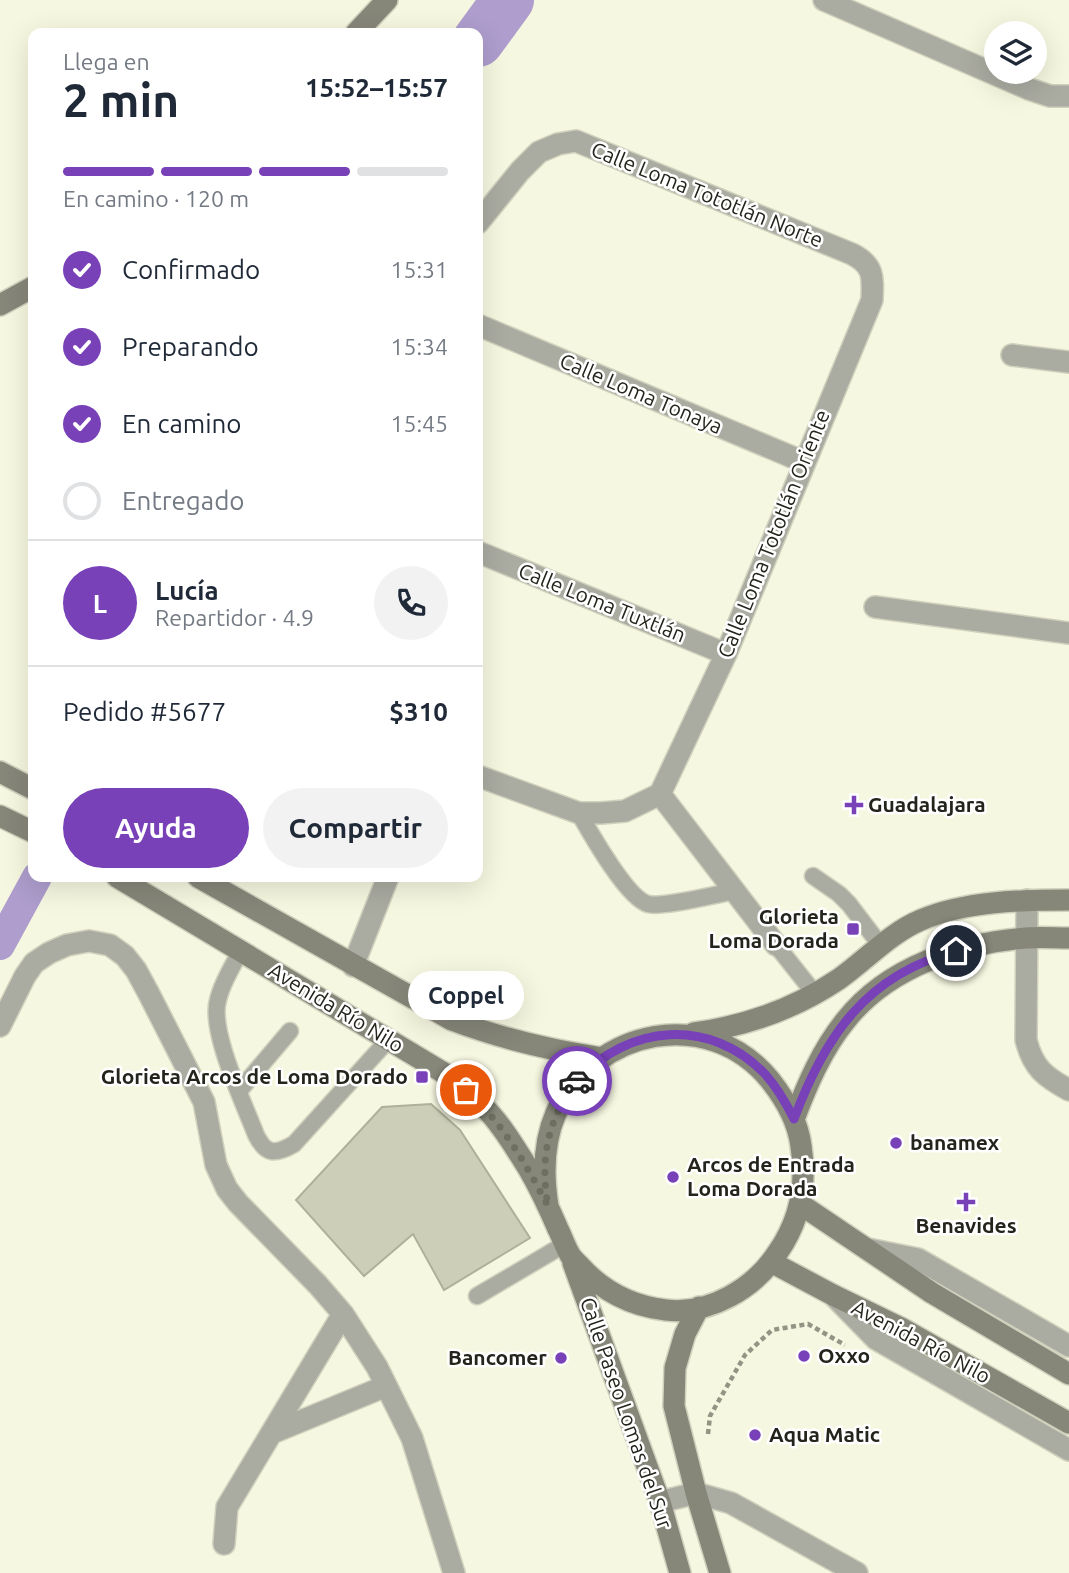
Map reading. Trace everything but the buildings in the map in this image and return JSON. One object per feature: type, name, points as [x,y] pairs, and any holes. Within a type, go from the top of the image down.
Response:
[{"type":"main road","points":[[361,28],[387,0]]},
{"type":"main road","points":[[0,305],[28,290]]},
{"type":"main road","points":[[0,772],[28,786]]},
{"type":"main road","points":[[0,816],[28,830]]},
{"type":"main road","name":"Avenida Río Nilo","points":[[125,882],[449,1076],[482,1105],[507,1135],[548,1206]]},
{"type":"main road","points":[[207,882],[452,1020],[518,1043],[602,1058]]},
{"type":"main road","points":[[680,1035],[715,1030],[783,1009],[815,994],[850,971],[903,928],[941,913],[1027,900],[1069,900]]},
{"type":"main road","points":[[794,1119],[830,1041],[846,1019],[888,981],[941,955],[995,942],[1027,938],[1069,938]]},
{"type":"main road","points":[[548,1206],[544,1169],[556,1114],[575,1082],[587,1069],[620,1046],[639,1039],[680,1035],[701,1037],[720,1043],[751,1061],[764,1073],[776,1087],[794,1119],[803,1161],[800,1204],[789,1235],[771,1262],[756,1279],[739,1292],[699,1307],[670,1310],[641,1306],[614,1295],[590,1277],[567,1249]]},
{"type":"main road","points":[[800,1204],[932,1293],[1069,1374]]},
{"type":"main road","name":"Calle Paseo Lomas del Sur","points":[[548,1206],[567,1249],[660,1502],[680,1573]]},
{"type":"main road","name":"Avenida Río Nilo","points":[[771,1262],[901,1328],[1069,1423]]},
{"type":"main road","name":"Calle Paseo Lomas del Sur","points":[[699,1307],[685,1334],[675,1368],[674,1406],[720,1573]]},
{"type":"street","points":[[824,0],[1029,89],[1050,96],[1069,96]]},
{"type":"street","name":"Calle Loma Tototlán Norte","points":[[483,217],[520,171],[540,152],[558,144],[576,141],[852,254],[864,260],[869,269]]},
{"type":"street","name":"Calle Loma Tototlán Oriente","points":[[660,794],[726,654],[872,300],[869,269]]},
{"type":"street","name":"Calle Loma Tonaya","points":[[483,327],[804,462]]},
{"type":"street","points":[[1012,355],[1069,362]]},
{"type":"street","name":"Calle Loma Tuxtlán","points":[[483,554],[726,654]]},
{"type":"street","points":[[875,607],[1069,634]]},
{"type":"street","points":[[483,778],[579,813],[625,811],[660,794],[776,945]]},
{"type":"street","points":[[353,965],[386,882]]},
{"type":"street","points":[[1027,900],[1026,1040],[1029,1052],[1041,1072],[1069,1090]]},
{"type":"street","points":[[0,1026],[25,976],[34,963],[49,953],[67,944],[89,941],[110,946],[125,956],[136,970],[204,1102],[216,1165],[227,1189],[343,1314],[377,1367],[412,1438],[454,1573]]},
{"type":"street","points":[[867,1249],[918,1259],[1069,1346]]},
{"type":"street","points":[[833,1295],[876,1339],[1069,1450]]},
{"type":"street","points":[[224,1544],[227,1507],[343,1314]]},
{"type":"street","points":[[272,1433],[386,1386]]},
{"type":"street","points":[[660,1502],[696,1493],[731,1503],[857,1573]]},
{"type":"lane","points":[[579,813],[616,872],[638,899],[661,905],[735,891]]},
{"type":"lane","points":[[813,876],[849,904],[880,946]]},
{"type":"lane","points":[[776,945],[815,994]]},
{"type":"lane","points":[[241,950],[219,994],[216,1016],[219,1036],[261,1145],[271,1151],[282,1150],[294,1144],[389,1039]]},
{"type":"lane","points":[[239,1091],[290,1031]]},
{"type":"lane","points":[[477,1296],[567,1249]]},
{"type":"path","points":[[708,1439],[710,1416],[745,1355],[772,1330],[808,1324],[855,1351]]},
{"type":"waterway","points":[[483,34],[508,0]]},
{"type":"waterway","points":[[0,945],[34,882]]},
{"type":"way so far","points":[[466,1090],[507,1135],[548,1206],[544,1169],[550,1131],[556,1114],[577,1081]]},
{"type":"place","name":"Guadalajara","points":[[854,805]]},
{"type":"place","name":"Glorieta Loma Dorada","points":[[853,929]]},
{"type":"place","name":"Glorieta Arcos de Loma Dorado","points":[[422,1077]]},
{"type":"place","name":"Coppel","points":[[466,1090]]},
{"type":"place","name":"banamex","points":[[896,1143]]},
{"type":"place","name":"Arcos de Entrada Loma Dorada","points":[[673,1177]]},
{"type":"place","name":"Benavides","points":[[966,1202]]},
{"type":"place","name":"Oxxo","points":[[804,1356]]},
{"type":"place","name":"Bancomer","points":[[561,1358]]},
{"type":"place","name":"Aqua Matic","points":[[755,1435]]},
{"type":"route","points":[[577,1081],[602,1058],[620,1046],[639,1039],[659,1035],[701,1037],[720,1043],[751,1061],[776,1087],[794,1119],[830,1041],[865,999],[888,981],[941,955],[956,951]]}]
